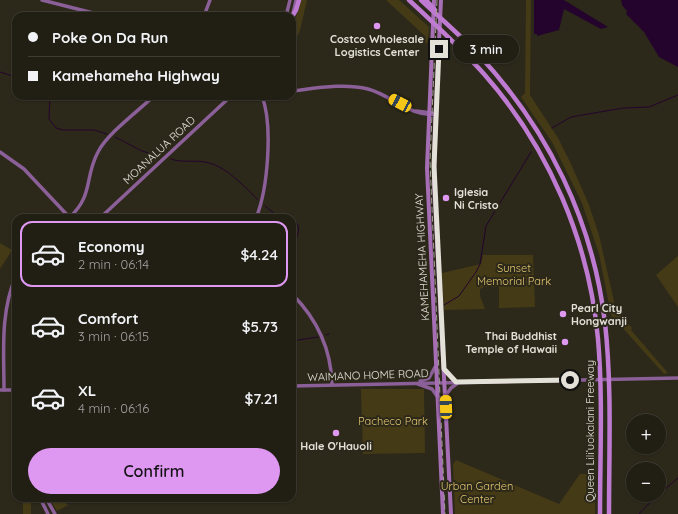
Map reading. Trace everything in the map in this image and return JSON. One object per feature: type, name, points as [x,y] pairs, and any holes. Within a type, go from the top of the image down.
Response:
[{"type":"highway","points":[[295,12],[297,0]]},
{"type":"highway","name":"Queen Liliʻuokalani Freeway","points":[[409,0],[474,62],[511,108],[550,171],[574,227],[590,286],[598,338],[600,514]]},
{"type":"highway","name":"Queen Liliʻuokalani Freeway","points":[[421,0],[488,66],[524,110],[556,163],[586,233],[599,285],[606,341],[609,514]]},
{"type":"highway","points":[[426,0],[453,30]]},
{"type":"main road","name":"KAMEHAMEHA HIGHWAY","points":[[434,0],[428,114],[427,184],[443,514]]},
{"type":"main road","name":"KAMEHAMEHA HIGHWAY","points":[[442,0],[434,182],[451,514]]},
{"type":"street","points":[[42,0],[89,12]]},
{"type":"street","points":[[206,12],[210,0]]},
{"type":"street","points":[[287,12],[290,0]]},
{"type":"street","points":[[296,91],[340,86],[362,88],[381,93],[421,115],[436,114]]},
{"type":"street","points":[[74,214],[85,199],[97,153],[111,136],[150,100]]},
{"type":"street","name":"MOANALUA ROAD","points":[[104,214],[227,100]]},
{"type":"street","points":[[257,214],[264,195],[267,172],[264,100]]},
{"type":"street","points":[[0,152],[24,169],[65,214]]},
{"type":"street","points":[[2,390],[4,316],[8,294],[12,285]]},
{"type":"street","points":[[296,298],[308,312],[322,337],[329,357],[332,384]]},
{"type":"street","points":[[434,321],[438,377],[445,382]]},
{"type":"street","points":[[415,383],[429,378],[436,366]]},
{"type":"street","points":[[444,369],[458,382],[446,395]]},
{"type":"street","name":"WAIMANO HOME ROAD","points":[[296,386],[678,378]]},
{"type":"street","points":[[415,383],[433,390],[437,399]]},
{"type":"street","points":[[42,502],[48,514]]},
{"type":"street","points":[[48,502],[54,514]]},
{"type":"green space","points":[[301,0],[307,0],[300,30],[296,40],[296,17]]},
{"type":"green space","points":[[386,0],[399,0],[429,27],[428,42],[425,44],[426,37]]},
{"type":"green space","points":[[526,0],[531,0],[530,95],[558,138],[589,205],[599,235],[616,310],[668,373],[664,374],[611,315],[599,254],[582,203],[552,142],[521,97],[525,93]]},
{"type":"green space","points":[[0,243],[12,250],[0,269]]},
{"type":"green space","name":"Sunset Memorial Park","points":[[483,255],[533,255],[535,307],[499,308],[499,287],[484,287],[480,289],[480,296],[485,309],[444,310],[442,273],[481,264]]},
{"type":"green space","points":[[678,256],[678,307],[656,275]]},
{"type":"green space","name":"Pacheco Park","points":[[361,389],[424,389],[425,453],[363,454]]},
{"type":"green space","name":"Urban Garden Center","points":[[456,460],[559,504],[580,474],[595,474],[595,514],[455,514],[453,464]]},
{"type":"green space","points":[[23,502],[31,502],[31,514],[23,514]]},
{"type":"green space","points":[[51,502],[64,502],[68,505],[57,511]]},
{"type":"shaded area","points":[[534,0],[564,0],[608,27],[601,29],[564,9],[559,30],[537,36],[537,34],[534,34]]},
{"type":"shaded area","points":[[621,0],[678,0],[678,67],[659,57],[644,32],[626,14],[627,11],[622,5]]},
{"type":"waterway","points":[[0,72],[12,76]]},
{"type":"waterway","points":[[552,128],[571,117],[623,108],[649,107],[678,95]]},
{"type":"waterway","points":[[50,100],[49,119],[56,128],[63,130],[94,130],[107,134]]},
{"type":"waterway","points":[[115,137],[142,151],[158,156]]},
{"type":"waterway","points":[[444,305],[459,296],[476,272],[480,264],[486,226],[531,152]]},
{"type":"waterway","points":[[171,159],[179,161],[205,162],[220,167],[234,177],[258,200]]},
{"type":"waterway","points":[[265,206],[275,214]]},
{"type":"waterway","points":[[296,222],[298,228],[298,236],[296,239]]},
{"type":"waterway","points":[[425,314],[430,311]]},
{"type":"waterway","points":[[296,340],[318,337]]},
{"type":"waterway","points":[[639,514],[678,478]]},
{"type":"railway","points":[[437,0],[430,161],[445,514]]},
{"type":"place","name":"Costco Wholesale Logistics Center","points":[[377,26]]},
{"type":"place","name":"Iglesia Ni Cristo","points":[[446,198]]},
{"type":"place","name":"Pearl City Hongwanji","points":[[563,314]]},
{"type":"place","name":"Thai Buddhist Temple of Hawaii","points":[[565,342]]},
{"type":"place","name":"Hale O'Hauoli","points":[[336,433]]},
{"type":"route","points":[[439,49],[434,182],[444,369],[456,382],[570,380]]}]
